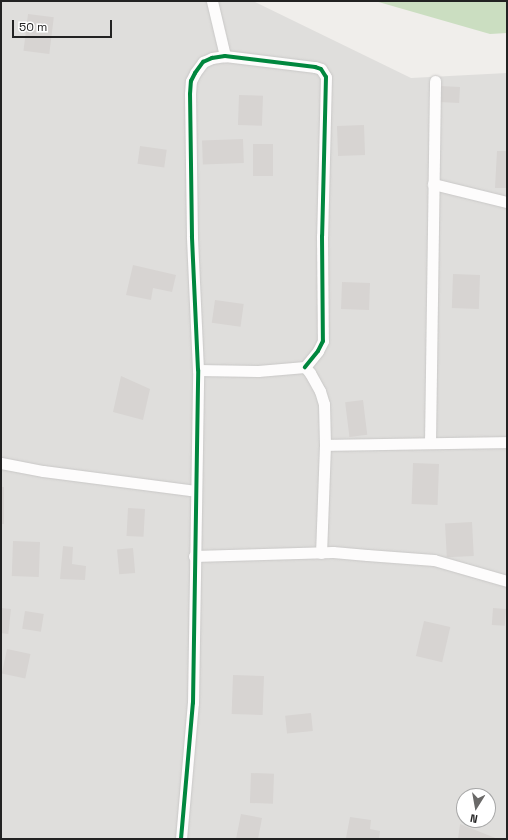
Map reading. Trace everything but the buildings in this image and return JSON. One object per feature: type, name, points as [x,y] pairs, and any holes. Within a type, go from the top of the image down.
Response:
[{"type":"street","points":[[212,1],[225,56]]},
{"type":"street","points":[[181,839],[193,703],[194,556],[198,370],[192,236],[191,81],[203,62],[225,56],[321,69],[326,77],[322,236],[323,341],[318,351],[305,367],[258,371],[198,370]]},
{"type":"street","points":[[430,443],[435,81]]},
{"type":"street","points":[[433,184],[507,202]]},
{"type":"street","points":[[305,367],[320,391],[324,404],[325,444],[322,553]]},
{"type":"street","points":[[325,444],[507,442]]},
{"type":"street","points":[[1,463],[43,471],[196,491]]},
{"type":"street","points":[[194,556],[322,553],[434,560],[507,581]]},
{"type":"shaded area","points":[[1,1],[253,1],[411,78],[507,73],[507,839],[1,839]]},
{"type":"green space","points":[[375,1],[507,1],[507,33],[490,34]]},
{"type":"cycle path","points":[[181,839],[193,703],[198,370],[192,236],[190,94],[191,81],[195,73],[203,62],[212,58],[225,56],[315,67],[321,69],[326,77],[322,236],[323,341],[318,351],[305,367]]}]
